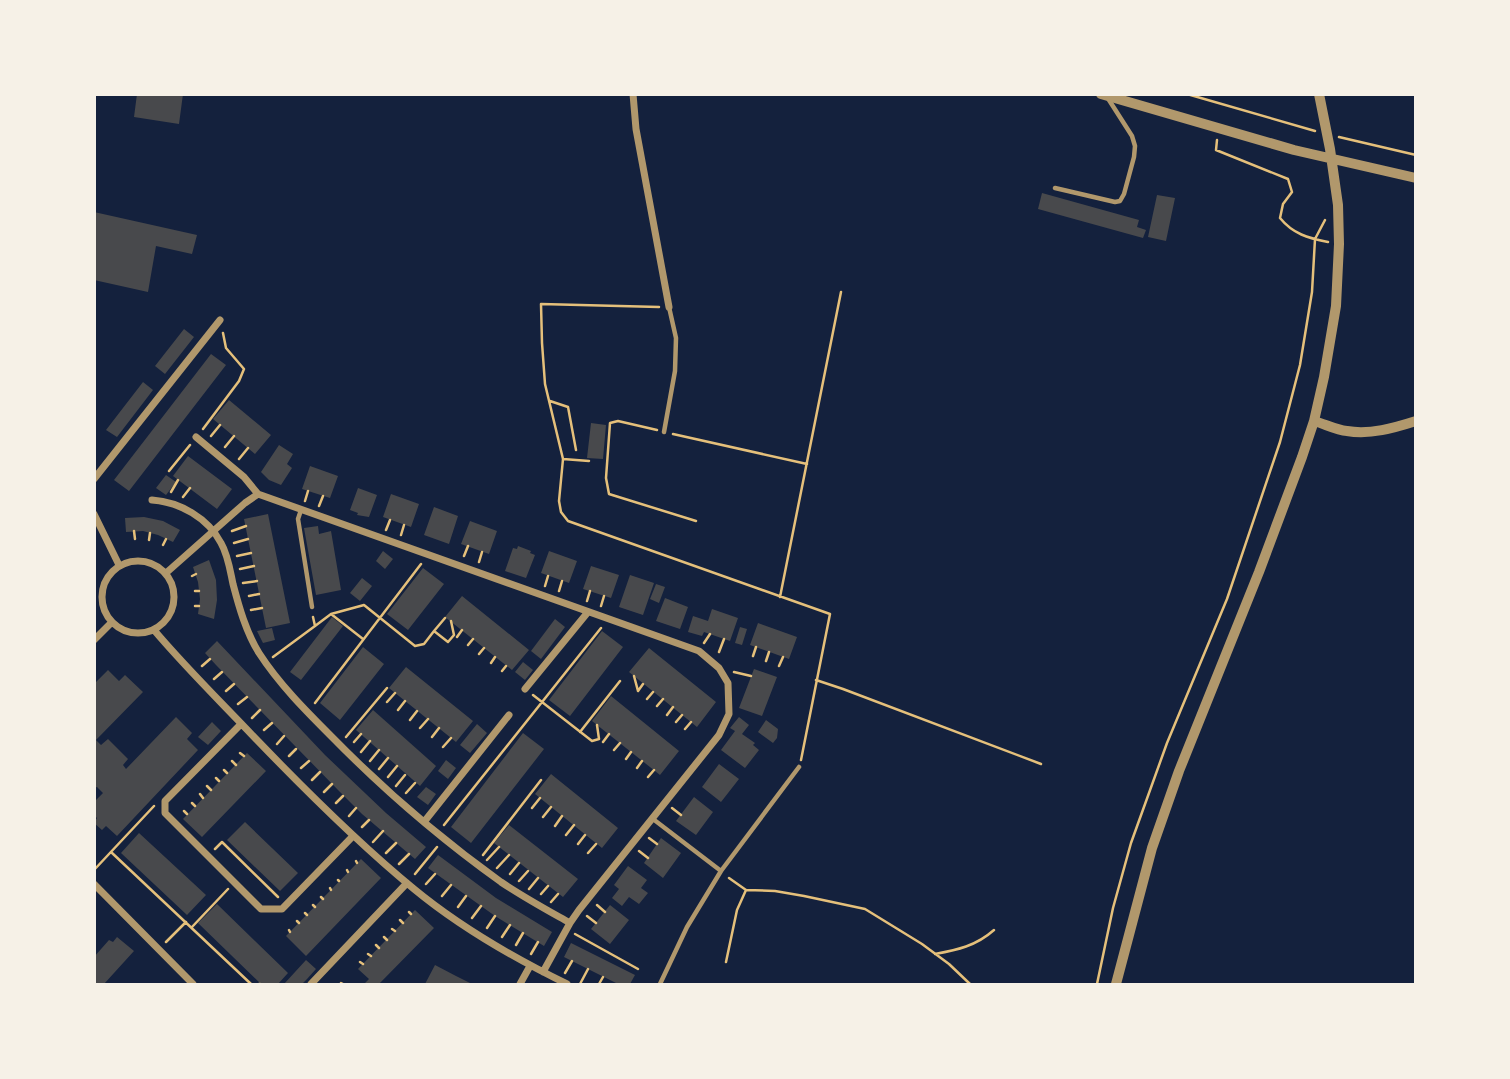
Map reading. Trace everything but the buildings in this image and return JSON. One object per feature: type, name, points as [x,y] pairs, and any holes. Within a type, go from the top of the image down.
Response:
[{"type":"street","points":[[633,94],[636,128],[668,307]]},
{"type":"street","points":[[1118,985],[1153,848],[1179,771],[1303,457],[1324,377],[1336,306],[1339,244],[1338,205],[1331,149],[1319,94]]},
{"type":"street","points":[[1104,95],[1294,150],[1416,178]]},
{"type":"street","points":[[94,479],[220,320]]},
{"type":"street","points":[[1314,421],[1345,431],[1364,432],[1398,427],[1416,421]]},
{"type":"street","points":[[196,437],[244,477],[258,494],[698,651],[719,668],[728,683],[729,714],[719,735],[568,926],[543,972]]},
{"type":"street","points":[[166,573],[258,494]]},
{"type":"street","points":[[152,499],[165,501],[190,512],[213,531],[223,546],[253,642],[265,662],[307,712],[381,785],[441,836],[503,883],[568,926]]},
{"type":"street","points":[[94,514],[119,565]]},
{"type":"street","points":[[132,561],[157,565],[166,573],[173,586],[174,598],[172,611],[164,622],[154,630],[143,633],[132,633],[111,623],[104,612],[101,598],[103,585],[109,574],[119,565],[132,561]]},
{"type":"street","points":[[525,689],[588,612]]},
{"type":"street","points":[[94,640],[111,623]]},
{"type":"street","points":[[154,630],[244,722],[282,767],[410,880],[463,925],[530,961],[543,972],[567,985]]},
{"type":"street","points":[[424,822],[509,715]]},
{"type":"street","points":[[244,722],[165,802],[165,813],[261,909],[282,909],[357,833]]},
{"type":"street","points":[[312,985],[410,880]]},
{"type":"street","points":[[94,884],[193,985]]},
{"type":"street","points":[[520,985],[530,961]]},
{"type":"lane","points":[[1055,188],[1115,202],[1120,201],[1124,194],[1135,146],[1132,136],[1104,95]]},
{"type":"lane","points":[[664,432],[675,371],[676,338],[668,307]]},
{"type":"lane","points":[[302,509],[298,519],[312,607]]},
{"type":"lane","points":[[660,985],[687,927],[721,872],[799,766]]},
{"type":"lane","points":[[653,819],[721,872]]},
{"type":"path","points":[[1187,94],[1317,131]]},
{"type":"path","points":[[1219,129],[1216,150],[1288,179],[1292,192],[1283,204],[1280,218],[1290,230],[1315,239]]},
{"type":"path","points":[[1329,134],[1416,155]]},
{"type":"path","points":[[1097,985],[1113,908],[1131,843],[1167,743],[1227,599],[1280,442],[1300,365],[1312,292],[1315,239],[1325,219]]},
{"type":"path","points":[[780,597],[841,292]]},
{"type":"path","points":[[668,307],[541,304],[545,384],[563,459],[559,501],[561,512],[568,521],[830,614],[799,766]]},
{"type":"path","points":[[169,471],[239,381],[244,369],[226,348],[220,320]]},
{"type":"path","points":[[550,401],[568,407],[576,450]]},
{"type":"path","points":[[696,521],[608,494],[606,478],[610,423],[618,421],[807,464]]},
{"type":"path","points":[[205,443],[220,425]]},
{"type":"path","points":[[218,455],[234,436]]},
{"type":"path","points":[[232,467],[248,448]]},
{"type":"path","points":[[563,459],[589,461]]},
{"type":"path","points":[[165,501],[178,480]]},
{"type":"path","points":[[134,531],[135,539]]},
{"type":"path","points":[[149,540],[150,533]]},
{"type":"path","points":[[163,545],[166,539]]},
{"type":"path","points":[[223,546],[248,539]]},
{"type":"path","points":[[307,712],[329,688],[358,650],[363,639],[418,571],[427,555]]},
{"type":"path","points":[[265,662],[331,614],[364,606],[415,646],[424,644],[445,618]]},
{"type":"path","points":[[312,607],[315,626]]},
{"type":"path","points":[[331,614],[363,639]]},
{"type":"path","points":[[410,880],[441,836],[450,818],[472,790],[482,782],[608,618]]},
{"type":"path","points":[[451,621],[455,636]]},
{"type":"path","points":[[434,631],[448,642],[462,630]]},
{"type":"path","points":[[468,645],[473,639]]},
{"type":"path","points":[[714,664],[724,639]]},
{"type":"path","points":[[479,654],[484,648]]},
{"type":"path","points":[[753,656],[756,648]]},
{"type":"path","points":[[766,660],[769,652]]},
{"type":"path","points":[[491,663],[495,657]]},
{"type":"path","points":[[779,666],[783,657]]},
{"type":"path","points":[[200,668],[210,659]]},
{"type":"path","points":[[502,671],[506,666]]},
{"type":"path","points":[[211,681],[222,671]]},
{"type":"path","points":[[634,676],[638,691],[643,684]]},
{"type":"path","points":[[816,680],[1041,764]]},
{"type":"path","points":[[580,732],[620,681]]},
{"type":"path","points":[[223,694],[234,684]]},
{"type":"path","points":[[340,745],[387,688]]},
{"type":"path","points":[[525,689],[592,741],[600,739],[597,725]]},
{"type":"path","points":[[387,702],[395,692]]},
{"type":"path","points":[[647,699],[653,692]]},
{"type":"path","points":[[235,707],[247,697]]},
{"type":"path","points":[[657,706],[663,699]]},
{"type":"path","points":[[398,710],[405,701]]},
{"type":"path","points":[[667,715],[673,707]]},
{"type":"path","points":[[244,722],[260,710]]},
{"type":"path","points":[[410,720],[417,711]]},
{"type":"path","points":[[676,722],[682,715]]},
{"type":"path","points":[[420,728],[428,719]]},
{"type":"path","points":[[685,729],[691,722]]},
{"type":"path","points":[[260,734],[272,723]]},
{"type":"path","points":[[432,737],[439,728]]},
{"type":"path","points":[[603,742],[609,734]]},
{"type":"path","points":[[273,747],[284,736]]},
{"type":"path","points":[[443,747],[451,738]]},
{"type":"path","points":[[614,750],[620,743]]},
{"type":"path","points":[[285,760],[296,749]]},
{"type":"path","points":[[626,759],[631,752]]},
{"type":"path","points":[[298,772],[309,761]]},
{"type":"path","points":[[637,768],[642,761]]},
{"type":"path","points":[[648,777],[654,771]]},
{"type":"path","points":[[309,782],[320,772]]},
{"type":"path","points":[[479,865],[541,780]]},
{"type":"path","points":[[322,794],[332,784]]},
{"type":"path","points":[[472,790],[476,794]]},
{"type":"path","points":[[334,806],[344,796]]},
{"type":"path","points":[[532,808],[540,798]]},
{"type":"path","points":[[465,800],[469,803]]},
{"type":"path","points":[[94,870],[156,805]]},
{"type":"path","points":[[543,817],[551,807]]},
{"type":"path","points":[[347,818],[356,808]]},
{"type":"path","points":[[457,809],[461,812]]},
{"type":"path","points":[[555,826],[562,816]]},
{"type":"path","points":[[450,818],[454,822]]},
{"type":"path","points":[[357,833],[369,820]]},
{"type":"path","points":[[566,835],[573,825]]},
{"type":"path","points":[[373,842],[383,831]]},
{"type":"path","points":[[578,844],[585,835]]},
{"type":"path","points":[[208,856],[222,842],[281,901]]},
{"type":"path","points":[[386,853],[396,843]]},
{"type":"path","points":[[588,853],[596,844]]},
{"type":"path","points":[[228,848],[232,845]]},
{"type":"path","points":[[479,865],[499,847]]},
{"type":"path","points":[[111,852],[250,983],[253,977]]},
{"type":"path","points":[[236,857],[240,853]]},
{"type":"path","points":[[399,865],[409,854]]},
{"type":"path","points":[[492,874],[509,855]]},
{"type":"path","points":[[121,860],[125,856]]},
{"type":"path","points":[[245,865],[249,861]]},
{"type":"path","points":[[127,866],[131,862]]},
{"type":"path","points":[[503,883],[519,863]]},
{"type":"path","points":[[134,872],[137,869]]},
{"type":"path","points":[[254,874],[258,870]]},
{"type":"path","points":[[513,889],[528,870]]},
{"type":"path","points":[[721,872],[746,890],[795,894],[865,909],[949,964],[970,985]]},
{"type":"path","points":[[424,887],[435,873]]},
{"type":"path","points":[[140,878],[144,874]]},
{"type":"path","points":[[263,883],[267,878]]},
{"type":"path","points":[[147,885],[151,881]]},
{"type":"path","points":[[440,899],[451,885]]},
{"type":"path","points":[[154,891],[158,887]]},
{"type":"path","points":[[192,927],[229,887]]},
{"type":"path","points":[[272,891],[276,887]]},
{"type":"path","points":[[726,962],[737,910],[746,890]]},
{"type":"path","points":[[161,898],[164,894]]},
{"type":"path","points":[[456,910],[466,896]]},
{"type":"path","points":[[167,904],[171,900]]},
{"type":"path","points":[[174,910],[177,906]]},
{"type":"path","points":[[470,921],[481,906]]},
{"type":"path","points":[[180,916],[184,912]]},
{"type":"path","points":[[485,930],[495,916]]},
{"type":"path","points":[[170,938],[186,922]]},
{"type":"path","points":[[500,939],[510,925]]},
{"type":"path","points":[[568,926],[638,969]]},
{"type":"path","points":[[196,931],[201,927]]},
{"type":"path","points":[[935,954],[969,946],[994,930]]},
{"type":"path","points":[[203,938],[207,933]]},
{"type":"path","points":[[514,948],[523,933]]},
{"type":"path","points":[[209,944],[214,939]]},
{"type":"path","points":[[530,961],[538,942]]},
{"type":"path","points":[[216,950],[221,946]]},
{"type":"path","points":[[222,957],[227,952]]},
{"type":"path","points":[[229,963],[234,958]]},
{"type":"path","points":[[564,975],[572,961]]},
{"type":"path","points":[[236,969],[240,965]]},
{"type":"path","points":[[580,984],[588,969]]},
{"type":"path","points":[[242,976],[247,971]]},
{"type":"path","points":[[599,985],[603,977]]}]
